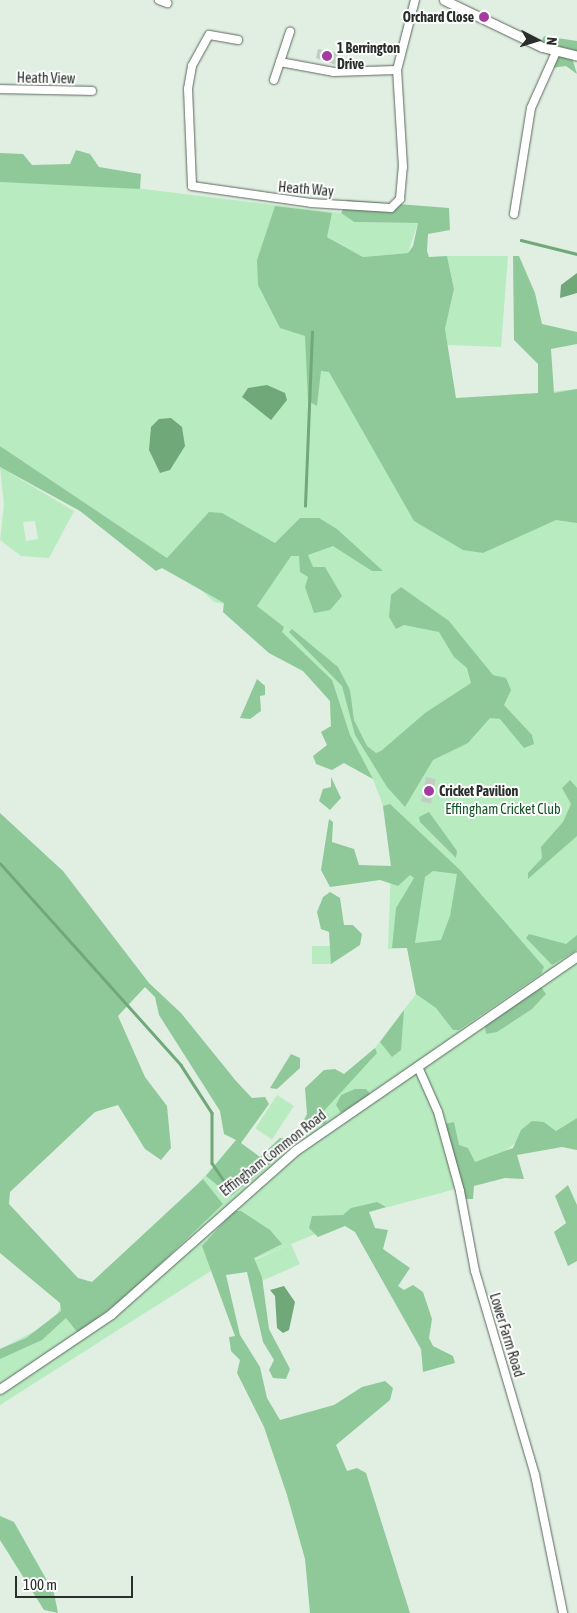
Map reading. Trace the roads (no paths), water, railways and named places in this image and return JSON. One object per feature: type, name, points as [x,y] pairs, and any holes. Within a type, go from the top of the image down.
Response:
[{"type":"street","name":"Heath Way","points":[[238,40],[209,35],[192,66],[189,181],[194,188],[311,203],[394,206],[400,198],[403,166],[397,70],[415,0]]},
{"type":"street","points":[[444,0],[556,52],[576,58]]},
{"type":"street","points":[[274,80],[290,32]]},
{"type":"street","points":[[514,214],[531,108],[556,52]]},
{"type":"street","points":[[280,62],[334,72],[397,70]]},
{"type":"street","name":"Heath View","points":[[0,89],[92,91]]},
{"type":"street","name":"Effingham Common Road","points":[[0,1389],[111,1314],[296,1150],[577,956]]},
{"type":"street","name":"Lower Farm Road","points":[[418,1067],[438,1112],[460,1191],[475,1271],[535,1475],[563,1613]]},
{"type":"waterway","points":[[521,240],[577,254]]},
{"type":"waterway","points":[[305,506],[312,332]]},
{"type":"waterway","points":[[0,863],[181,1065],[212,1113],[212,1163],[231,1191]]},
{"type":"place","name":"Orchard Close","points":[[484,17]]},
{"type":"place","name":"1 Berrington Drive","points":[[327,56]]},
{"type":"place","name":"Cricket Pavilion","points":[[429,791]]},
{"type":"park label","name":"Effingham Cricket Club","points":[[503,809]]}]
